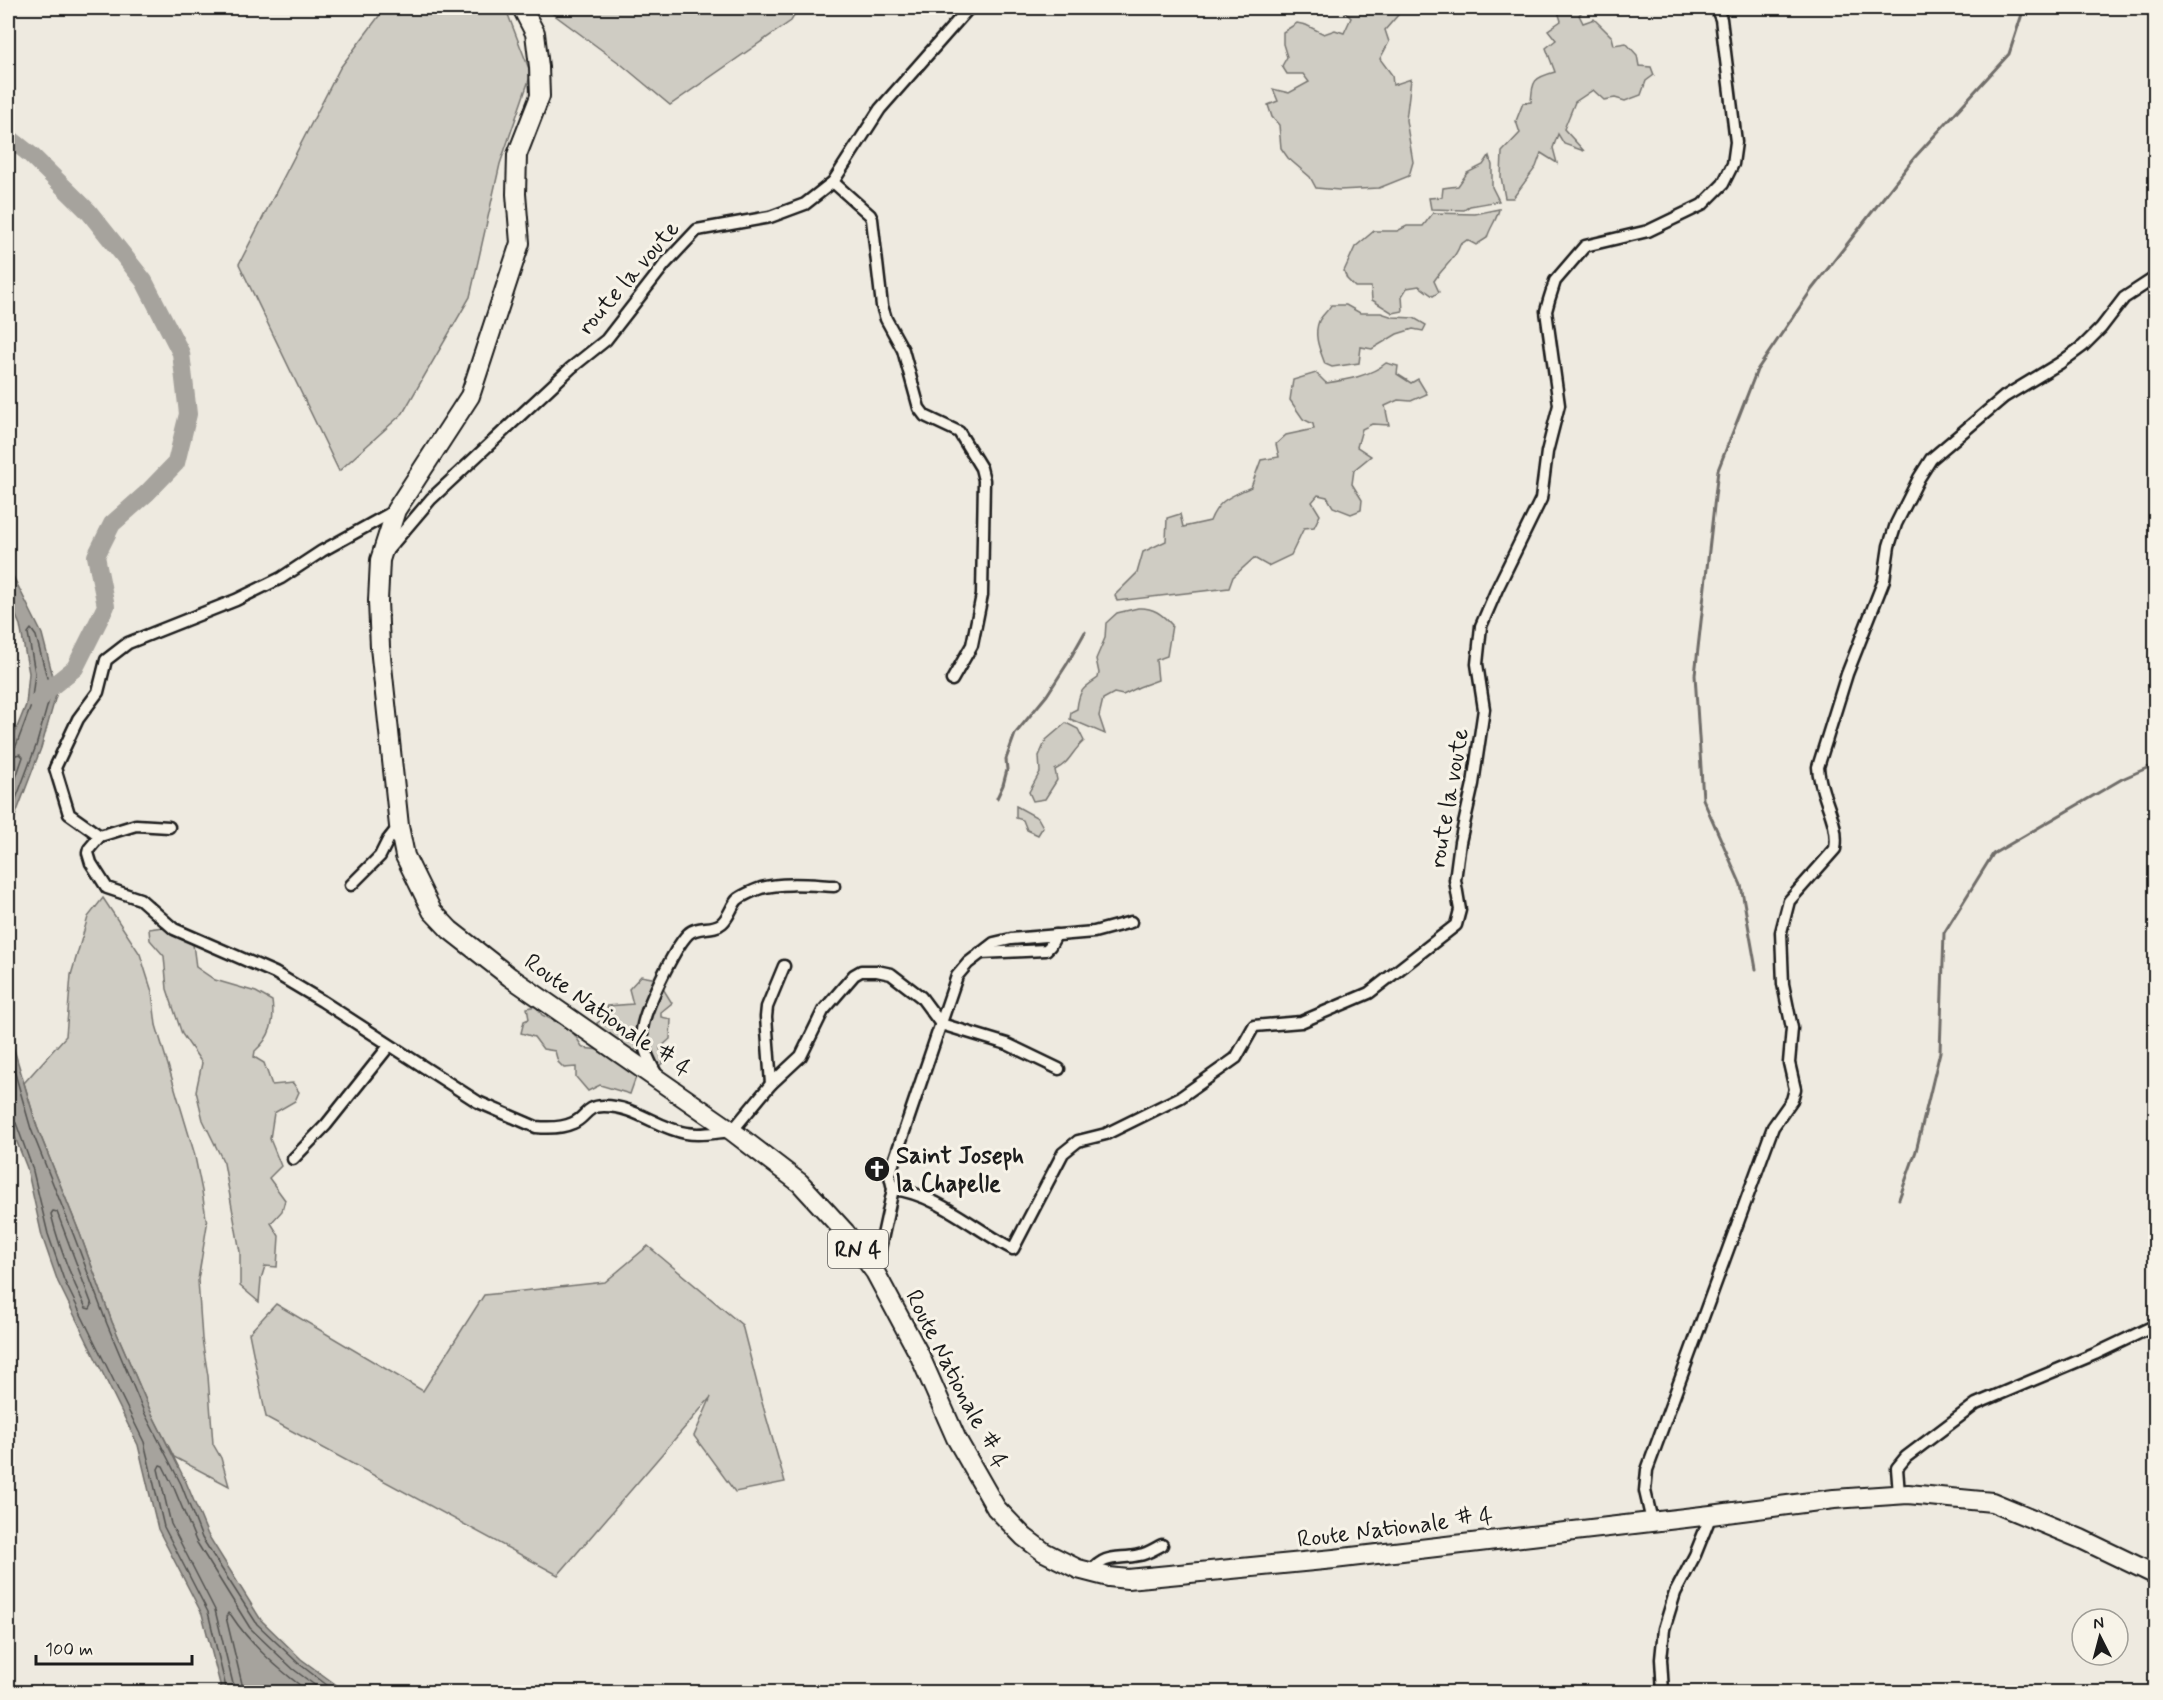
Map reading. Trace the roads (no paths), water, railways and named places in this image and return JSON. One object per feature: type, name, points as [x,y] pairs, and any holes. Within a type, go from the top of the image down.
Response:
[{"type":"main road","name":"Route Nationale # 4","points":[[522,8],[535,33],[540,67],[540,96],[517,155],[516,194],[520,243],[470,396],[396,510],[380,560],[378,601],[380,647],[399,826],[405,856],[432,912],[450,930],[510,976],[732,1131],[800,1183],[845,1232],[875,1272],[919,1354],[956,1438],[996,1508],[1024,1537],[1044,1552],[1078,1569],[1128,1580],[1334,1559],[1712,1515],[1834,1498],[1899,1494],[1992,1502],[2081,1539],[2156,1575]]},
{"type":"street","name":"route la voute","points":[[380,560],[431,499],[571,368],[606,340],[664,264],[697,231],[779,214],[805,204],[833,182],[880,109],[969,8]]},
{"type":"street","name":"route la voute","points":[[893,1189],[910,1191],[967,1221],[988,1236],[1013,1249],[1063,1153],[1070,1146],[1106,1134],[1181,1097],[1236,1058],[1254,1026],[1301,1022],[1369,993],[1456,925],[1460,910],[1455,880],[1484,709],[1477,664],[1481,626],[1541,499],[1547,453],[1559,405],[1546,311],[1555,281],[1585,246],[1648,231],[1702,205],[1723,184],[1733,164],[1736,142],[1721,19],[1716,8]]},
{"type":"street","points":[[833,182],[872,219],[882,306],[886,319],[903,350],[919,408],[925,416],[959,432],[981,468],[985,491],[982,595],[972,645],[952,680]]},
{"type":"street","points":[[1652,1521],[1645,1491],[1647,1470],[1773,1127],[1794,1096],[1795,1085],[1789,1058],[1792,1028],[1783,984],[1781,932],[1789,901],[1835,849],[1836,830],[1818,777],[1818,767],[1847,674],[1884,580],[1889,546],[1896,524],[1931,459],[2004,397],[2060,363],[2083,346],[2101,328],[2124,297],[2156,277]]},
{"type":"street","points":[[100,836],[69,814],[55,768],[78,718],[98,692],[105,660],[128,643],[236,600],[281,578],[322,551],[396,510]]},
{"type":"street","points":[[169,827],[136,825],[100,836],[88,853],[91,863],[107,888],[140,899],[174,929],[275,973],[478,1102],[536,1127],[546,1128],[573,1123],[587,1110],[603,1106],[624,1108],[685,1133],[732,1131],[771,1084],[801,1056],[823,1011],[854,975],[861,971],[891,974],[921,997],[941,1024],[1007,1044],[1059,1069]]},
{"type":"street","points":[[351,885],[381,856],[388,840],[399,826]]},
{"type":"street","points":[[661,1081],[648,1058],[642,1032],[646,1013],[668,966],[689,933],[720,925],[728,917],[738,899],[761,888],[799,885],[834,886]]},
{"type":"street","points":[[875,1272],[893,1189],[890,1176],[892,1167],[957,976],[968,963],[994,943],[1011,939],[1094,932],[1131,922]]},
{"type":"street","points":[[771,1084],[767,1007],[784,966]]},
{"type":"street","points":[[293,1159],[326,1125],[389,1046]]},
{"type":"street","points":[[1899,1494],[1897,1468],[1906,1457],[1977,1404],[2095,1354],[2156,1325]]},
{"type":"street","points":[[1663,1692],[1661,1659],[1664,1629],[1675,1593],[1712,1515]]},
{"type":"street","points":[[1091,1572],[1097,1563],[1105,1559],[1137,1556],[1162,1545]]},
{"type":"water","points":[[8,566],[42,634],[57,692],[41,748],[8,835],[8,750],[26,705],[29,673],[20,625],[8,598]]},
{"type":"water","points":[[8,1029],[37,1127],[112,1322],[208,1535],[261,1620],[301,1659],[346,1692],[222,1692],[202,1614],[158,1529],[138,1445],[58,1282],[42,1236],[27,1168],[8,1119]]},
{"type":"waterway","points":[[1756,969],[1741,885],[1703,799],[1695,675],[1718,470],[1757,370],[1812,289],[1915,157],[2009,54],[2024,8]]},
{"type":"waterway","points":[[8,137],[31,155],[89,212],[144,281],[181,353],[188,414],[176,463],[112,524],[96,556],[106,606],[75,668],[45,692],[38,702]]},
{"type":"waterway","points":[[997,798],[1003,785],[1007,770],[1006,759],[1015,734],[1047,695],[1085,632]]},
{"type":"waterway","points":[[1899,1199],[1916,1151],[1940,1052],[1944,933],[1993,854],[2122,779],[2156,764]]},
{"type":"place","name":"Saint Joseph la Chapelle","points":[[877,1169]]}]
